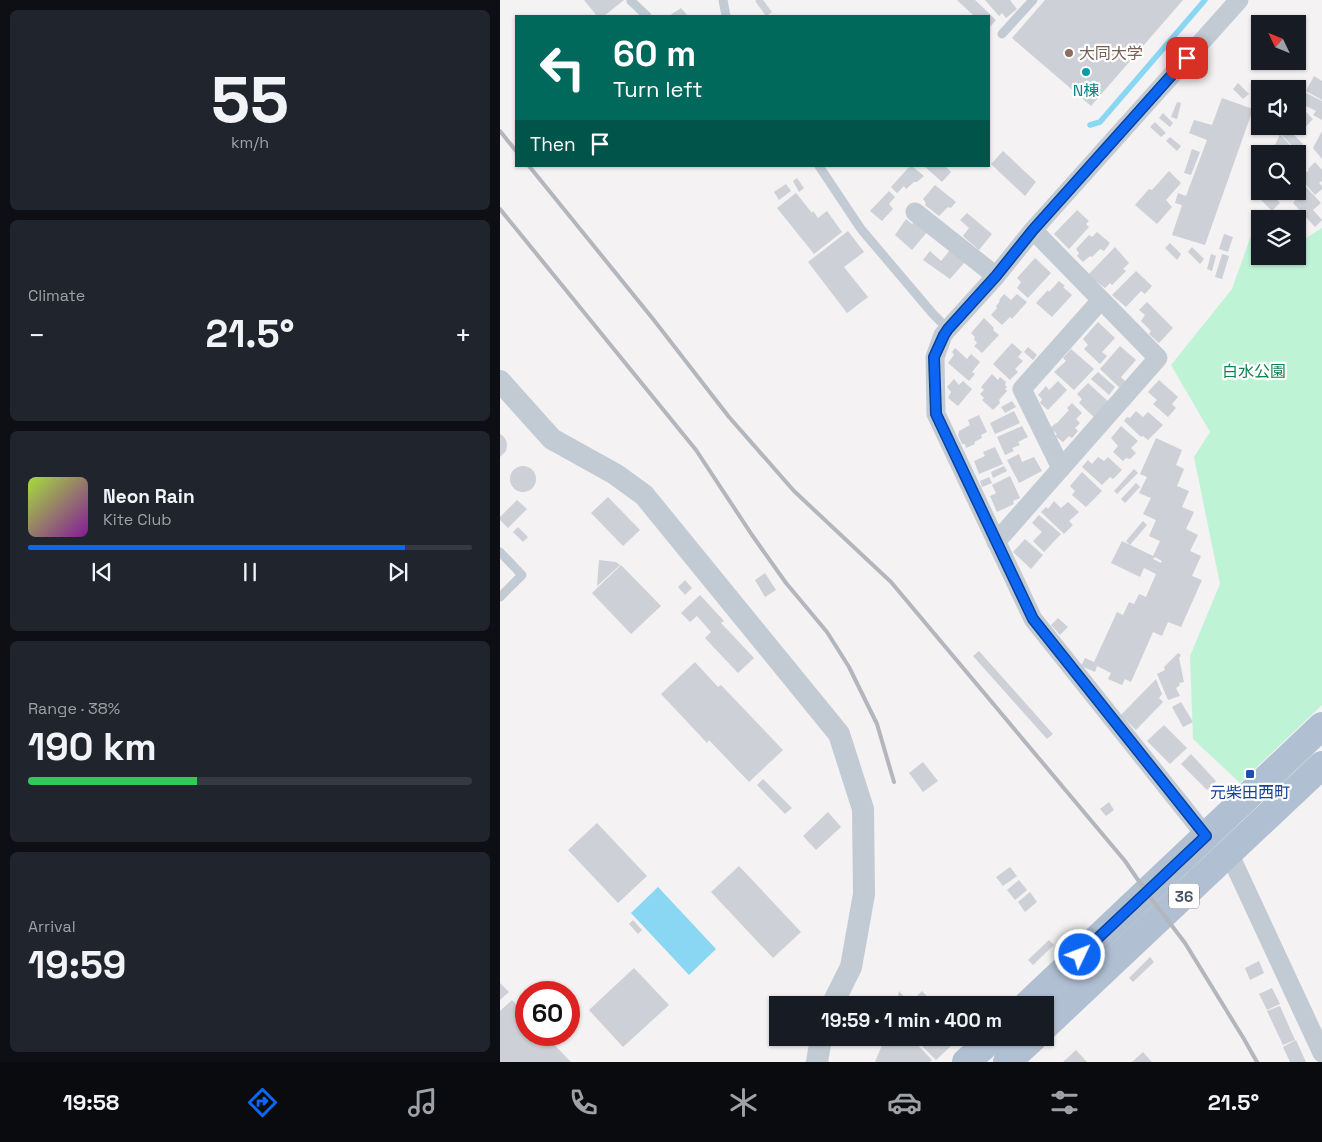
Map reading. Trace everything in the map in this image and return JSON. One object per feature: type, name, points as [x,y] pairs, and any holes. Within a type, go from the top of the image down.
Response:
[{"type":"main road","name":"36","points":[[1037,996],[1322,726]]},
{"type":"main road","name":"36","points":[[1054,1018],[1322,765]]},
{"type":"main road","points":[[966,1062],[983,1046]]},
{"type":"main road","points":[[1007,1062],[1024,1046]]},
{"type":"street","points":[[1206,836],[1033,619],[936,414],[934,357],[948,329],[996,276],[1033,230],[1238,0]]},
{"type":"street","points":[[915,212],[996,276]]},
{"type":"street","points":[[996,542],[1158,358],[1033,230]]},
{"type":"street","points":[[1061,468],[1022,389],[1101,300]]},
{"type":"street","points":[[500,381],[552,439],[615,474],[644,495],[839,734],[863,809],[864,894],[851,967],[836,996]]},
{"type":"street","points":[[1229,853],[1322,1053]]},
{"type":"street","points":[[817,1062],[820,1046]]},
{"type":"lane","points":[[723,0],[726,15]]},
{"type":"lane","points":[[1002,34],[1033,0]]},
{"type":"lane","points":[[631,1],[646,15]]},
{"type":"lane","points":[[819,167],[861,229],[948,329]]},
{"type":"lane","points":[[500,552],[522,575],[500,597]]},
{"type":"green space","name":"白水公園","points":[[1322,228],[1322,705],[1240,783],[1193,739],[1190,656],[1220,584],[1194,457],[1210,432],[1171,365],[1232,289],[1251,236],[1251,265],[1306,265],[1306,238]]},
{"type":"water","points":[[658,887],[716,949],[689,975],[631,913]]},
{"type":"building","points":[[584,0],[624,0],[605,15],[596,15]]},
{"type":"building","points":[[763,0],[772,12],[765,15],[755,1]]},
{"type":"building","points":[[957,0],[975,0],[996,20],[990,27],[990,15],[973,15]]},
{"type":"building","points":[[985,0],[1010,0],[1017,9],[1006,18],[1002,13],[999,16]]},
{"type":"building","name":"N棟","points":[[1045,0],[1183,0],[1091,106],[1012,38]]},
{"type":"building","points":[[681,8],[687,15],[670,15]]},
{"type":"building","points":[[1314,76],[1322,81],[1322,100],[1306,91]]},
{"type":"building","points":[[1238,83],[1249,94],[1243,99],[1233,89]]},
{"type":"building","points":[[1306,93],[1322,101],[1322,120],[1313,115],[1316,111],[1306,106]]},
{"type":"building","points":[[1222,98],[1251,108],[1251,115],[1205,245],[1172,235],[1182,205],[1175,203],[1178,193],[1186,196],[1207,140],[1189,133],[1194,120],[1212,125]]},
{"type":"building","points":[[1177,102],[1181,103],[1177,119],[1171,117]]},
{"type":"building","points":[[1306,112],[1313,119],[1306,126]]},
{"type":"building","points":[[1163,113],[1173,123],[1170,127],[1159,118]]},
{"type":"building","points":[[1155,122],[1166,133],[1161,137],[1150,127]]},
{"type":"building","points":[[1322,131],[1322,159],[1313,148]]},
{"type":"building","points":[[1281,135],[1290,145],[1275,145]]},
{"type":"building","points":[[1282,135],[1294,135],[1303,144],[1291,145]]},
{"type":"building","points":[[1170,137],[1181,146],[1177,151],[1166,141]]},
{"type":"building","points":[[1192,149],[1200,152],[1191,175],[1184,173]]},
{"type":"building","points":[[1003,151],[1036,182],[1025,196],[991,164]]},
{"type":"building","points":[[1315,162],[1322,170],[1322,181],[1319,183],[1322,189],[1315,195],[1306,185],[1306,173]]},
{"type":"building","points":[[909,167],[913,167],[924,176],[906,189],[904,186],[897,193],[891,187]]},
{"type":"building","points":[[925,167],[946,167],[951,172],[942,182]]},
{"type":"building","points":[[1169,171],[1181,183],[1166,200],[1172,207],[1157,224],[1135,205]]},
{"type":"building","points":[[797,178],[804,188],[799,192],[793,181]]},
{"type":"building","points":[[786,184],[791,191],[779,200],[774,192]]},
{"type":"building","points":[[935,185],[956,202],[939,216],[925,205],[926,203],[923,199]]},
{"type":"building","points":[[1306,187],[1321,203],[1313,210],[1322,220],[1315,227],[1306,217],[1306,210],[1299,210],[1293,203],[1296,200],[1306,200]]},
{"type":"building","points":[[889,191],[895,197],[889,204],[893,209],[882,221],[870,211]]},
{"type":"building","points":[[796,193],[818,218],[827,211],[842,232],[814,254],[777,208]]},
{"type":"building","points":[[1261,200],[1277,200],[1280,203],[1271,210]]},
{"type":"building","points":[[1077,210],[1089,221],[1086,224],[1089,227],[1069,249],[1054,234]]},
{"type":"building","points":[[967,213],[992,234],[979,250],[963,236],[969,228],[960,220]]},
{"type":"building","points":[[906,219],[912,224],[915,221],[928,231],[912,250],[895,235]]},
{"type":"building","points":[[848,231],[864,252],[844,267],[868,297],[847,313],[808,262]]},
{"type":"building","points":[[1097,232],[1110,243],[1104,251],[1100,249],[1083,262],[1077,256],[1079,253],[1076,249],[1089,235],[1092,237]]},
{"type":"building","points":[[1224,234],[1233,237],[1228,252],[1219,249]]},
{"type":"building","points":[[1170,243],[1181,254],[1177,260],[1165,248]]},
{"type":"building","points":[[1115,247],[1129,263],[1123,269],[1126,271],[1112,285],[1110,283],[1105,288],[1088,275]]},
{"type":"building","points":[[1192,247],[1204,259],[1200,264],[1188,252]]},
{"type":"building","points":[[950,250],[965,262],[950,279],[923,260],[930,251],[941,261]]},
{"type":"building","points":[[1211,254],[1216,256],[1212,271],[1207,269]]},
{"type":"building","points":[[1222,254],[1229,256],[1222,279],[1215,277]]},
{"type":"building","points":[[1035,258],[1051,273],[1028,298],[1017,288],[1021,282],[1017,278]]},
{"type":"building","points":[[1136,271],[1152,286],[1145,294],[1141,291],[1126,307],[1112,295]]},
{"type":"building","points":[[1059,281],[1072,295],[1052,317],[1036,303]]},
{"type":"building","points":[[1004,294],[1011,300],[1017,294],[1027,302],[1012,319],[1010,317],[1002,325],[991,315]]},
{"type":"building","points":[[1147,302],[1173,328],[1159,343],[1149,334],[1151,331],[1141,321],[1145,315],[1139,310]]},
{"type":"building","points":[[984,318],[999,335],[982,353],[974,346],[977,343],[971,333]]},
{"type":"building","points":[[1098,322],[1115,338],[1102,352],[1107,356],[1100,364],[1084,349],[1088,345],[1083,339]]},
{"type":"building","points":[[1012,343],[1022,352],[1018,357],[1023,361],[1015,369],[1018,372],[1010,380],[993,364]]},
{"type":"building","points":[[1120,346],[1136,360],[1121,377],[1128,384],[1122,390],[1100,369]]},
{"type":"building","points":[[1028,347],[1037,355],[1033,360],[1024,352]]},
{"type":"building","points":[[955,348],[967,359],[971,354],[980,362],[972,372],[975,374],[969,381],[948,363],[954,355],[952,352]]},
{"type":"building","points":[[1071,349],[1094,369],[1074,390],[1054,372],[1066,361],[1063,358]]},
{"type":"building","points":[[1098,372],[1115,387],[1109,395],[1091,379]]},
{"type":"building","points":[[992,374],[998,380],[1000,377],[1006,382],[1005,385],[1007,387],[1005,389],[1007,391],[999,400],[1000,403],[993,410],[982,400],[984,398],[980,394],[984,390],[981,387]]},
{"type":"building","points":[[954,379],[959,385],[963,381],[972,389],[958,406],[948,398],[951,392],[947,387]]},
{"type":"building","points":[[1159,380],[1178,397],[1172,404],[1176,408],[1168,417],[1153,404],[1157,400],[1148,392]]},
{"type":"building","points":[[1058,381],[1067,390],[1048,410],[1040,403],[1042,399],[1038,395],[1046,386],[1049,390]]},
{"type":"building","points":[[1088,383],[1110,403],[1096,419],[1079,403],[1082,399],[1077,394]]},
{"type":"building","points":[[1012,401],[1016,407],[1005,413],[1001,407]]},
{"type":"building","points":[[1072,403],[1082,413],[1076,419],[1080,423],[1075,428],[1078,431],[1072,438],[1069,436],[1063,442],[1055,436],[1057,434],[1050,428],[1069,410],[1067,408]]},
{"type":"building","points":[[1014,411],[1020,423],[995,434],[990,423]]},
{"type":"building","points":[[1136,411],[1143,417],[1148,412],[1163,425],[1148,440],[1143,436],[1141,437],[1124,421],[1127,417],[1130,418]]},
{"type":"building","points":[[979,415],[987,432],[981,435],[982,438],[974,442],[975,444],[966,448],[958,435],[959,431],[970,425],[968,420]]},
{"type":"building","points":[[1022,426],[1028,437],[1018,442],[1020,445],[1012,448],[1014,451],[1005,455],[997,437]]},
{"type":"building","points":[[1121,426],[1138,441],[1131,448],[1136,453],[1130,459],[1126,458],[1123,461],[1113,452],[1118,446],[1111,438]]},
{"type":"building","points":[[500,434],[506,440],[507,445],[506,451],[500,457]]},
{"type":"building","points":[[1156,438],[1182,450],[1176,465],[1184,469],[1177,486],[1189,491],[1182,507],[1194,512],[1186,529],[1198,535],[1190,551],[1201,556],[1192,576],[1202,580],[1181,627],[1168,622],[1162,636],[1153,632],[1131,682],[1125,679],[1122,685],[1108,679],[1111,673],[1097,666],[1095,672],[1081,666],[1085,658],[1094,662],[1117,612],[1123,615],[1129,602],[1134,604],[1139,594],[1146,597],[1156,574],[1144,568],[1140,577],[1111,563],[1122,541],[1153,556],[1160,541],[1149,536],[1156,520],[1143,514],[1151,498],[1139,493],[1147,477],[1140,474]],"holes":[[[1155,557],[1162,561],[1161,563],[1153,559]]]},
{"type":"building","points":[[995,447],[1003,464],[979,474],[974,461],[985,456],[983,452]]},
{"type":"building","points":[[1019,454],[1022,462],[1034,457],[1042,471],[1019,483],[1007,460]]},
{"type":"building","points":[[1098,457],[1104,461],[1108,457],[1122,470],[1113,479],[1110,477],[1102,485],[1082,467],[1088,460],[1092,464]]},
{"type":"building","points":[[523,466],[533,469],[536,479],[533,489],[523,492],[513,489],[510,479],[513,469]]},
{"type":"building","points":[[1004,466],[1007,471],[993,478],[991,472]]},
{"type":"building","points":[[1134,469],[1138,473],[1117,494],[1114,491]]},
{"type":"building","points":[[1082,472],[1102,491],[1086,507],[1072,495],[1075,491],[1070,486]]},
{"type":"building","points":[[1010,476],[1020,498],[1013,501],[1014,504],[997,512],[990,496],[996,493],[992,485]]},
{"type":"building","points":[[989,477],[992,483],[982,487],[980,481]]},
{"type":"building","points":[[1136,483],[1140,487],[1125,503],[1121,499]]},
{"type":"building","points":[[608,497],[640,530],[623,546],[591,513]]},
{"type":"building","points":[[517,500],[527,509],[508,528],[500,520],[500,517]]},
{"type":"building","points":[[1054,501],[1061,508],[1068,502],[1079,512],[1069,521],[1073,525],[1064,534],[1041,512],[1046,507],[1048,509]]},
{"type":"building","points":[[1039,515],[1061,534],[1044,552],[1033,541],[1042,532],[1032,523]]},
{"type":"building","points":[[1143,521],[1147,525],[1130,545],[1126,541]]},
{"type":"building","points":[[518,527],[528,537],[523,542],[513,532]]},
{"type":"building","points":[[1025,539],[1043,555],[1031,569],[1013,552]]},
{"type":"building","points":[[599,560],[616,562],[620,565],[597,586]]},
{"type":"building","points":[[621,565],[661,606],[631,634],[592,593]]},
{"type":"building","points":[[765,573],[776,590],[765,597],[755,580]]},
{"type":"building","points":[[685,580],[692,588],[685,595],[678,587]]},
{"type":"building","points":[[700,595],[724,621],[721,623],[754,658],[738,673],[705,638],[711,632],[697,616],[690,622],[681,613]]},
{"type":"building","points":[[1058,618],[1068,627],[1060,635],[1051,625]]},
{"type":"building","points":[[979,651],[1053,734],[1047,739],[973,656]]},
{"type":"building","points":[[1178,653],[1181,655],[1179,658],[1184,682],[1179,683],[1180,685],[1176,688],[1180,696],[1168,700],[1157,674],[1165,670],[1164,667]]},
{"type":"building","points":[[695,662],[718,687],[721,685],[783,750],[749,782],[709,740],[707,743],[661,694]]},
{"type":"building","points":[[1156,679],[1162,694],[1159,698],[1163,702],[1136,730],[1121,715]]},
{"type":"building","points":[[1181,702],[1193,722],[1183,727],[1172,707]]},
{"type":"building","points":[[1164,725],[1187,748],[1170,764],[1147,741]]},
{"type":"building","points":[[1191,754],[1216,781],[1207,790],[1181,764]]},
{"type":"building","points":[[923,762],[938,781],[923,792],[909,773]]},
{"type":"building","points":[[763,779],[792,808],[785,814],[757,785]]},
{"type":"building","points":[[1109,802],[1114,810],[1106,816],[1100,809]]},
{"type":"building","points":[[828,812],[841,827],[816,850],[803,836]]},
{"type":"building","points":[[597,823],[647,876],[618,903],[568,850]]},
{"type":"building","points":[[739,866],[801,932],[773,958],[711,892]]},
{"type":"building","points":[[1010,867],[1017,876],[1003,886],[996,877]]},
{"type":"building","points":[[1019,880],[1027,890],[1015,900],[1007,890]]},
{"type":"building","points":[[1030,892],[1037,902],[1025,912],[1018,902]]},
{"type":"building","points":[[633,920],[642,930],[638,934],[629,924]]},
{"type":"building","points":[[1049,940],[1054,945],[1033,965],[1028,960]]},
{"type":"building","points":[[1150,957],[1154,962],[1133,982],[1129,978]]},
{"type":"building","points":[[1259,961],[1264,973],[1250,980],[1245,968]]},
{"type":"building","points":[[634,968],[669,1005],[623,1047],[589,1010]]},
{"type":"building","points":[[500,983],[509,992],[500,1000]]},
{"type":"building","points":[[1272,988],[1280,1004],[1267,1010],[1259,994]]},
{"type":"building","points":[[922,991],[927,996],[917,996]]},
{"type":"building","points":[[512,1000],[515,1003],[515,1046],[556,1046],[571,1062],[500,1062],[500,1011]]},
{"type":"building","points":[[1280,1006],[1295,1040],[1283,1045],[1267,1011]]},
{"type":"building","points":[[1296,1040],[1306,1062],[1290,1062],[1283,1047]]},
{"type":"building","points":[[882,1046],[919,1046],[932,1060],[930,1062],[875,1062]]},
{"type":"building","points":[[922,1046],[951,1046],[936,1060]]},
{"type":"building","points":[[1076,1050],[1087,1062],[1063,1062]]},
{"type":"building","points":[[1143,1052],[1152,1062],[1132,1062]]},
{"type":"waterway","points":[[1090,125],[1100,122],[1205,0]]},
{"type":"railway","points":[[500,131],[515,150]]},
{"type":"railway","points":[[530,167],[653,319],[729,417],[794,491],[891,582],[1125,861],[1185,943],[1257,1062]]},
{"type":"railway","points":[[500,209],[696,450],[786,583],[827,632],[849,667],[877,724],[894,782]]},
{"type":"place","name":"大同大学","points":[[1069,53]]},
{"type":"place","name":"N棟","points":[[1086,72]]},
{"type":"place","name":"元柴田西町","points":[[1250,774]]},
{"type":"route","points":[[1080,955],[1206,836],[1033,619],[936,414],[934,357],[948,329],[996,276],[1033,230],[1187,58]]}]
